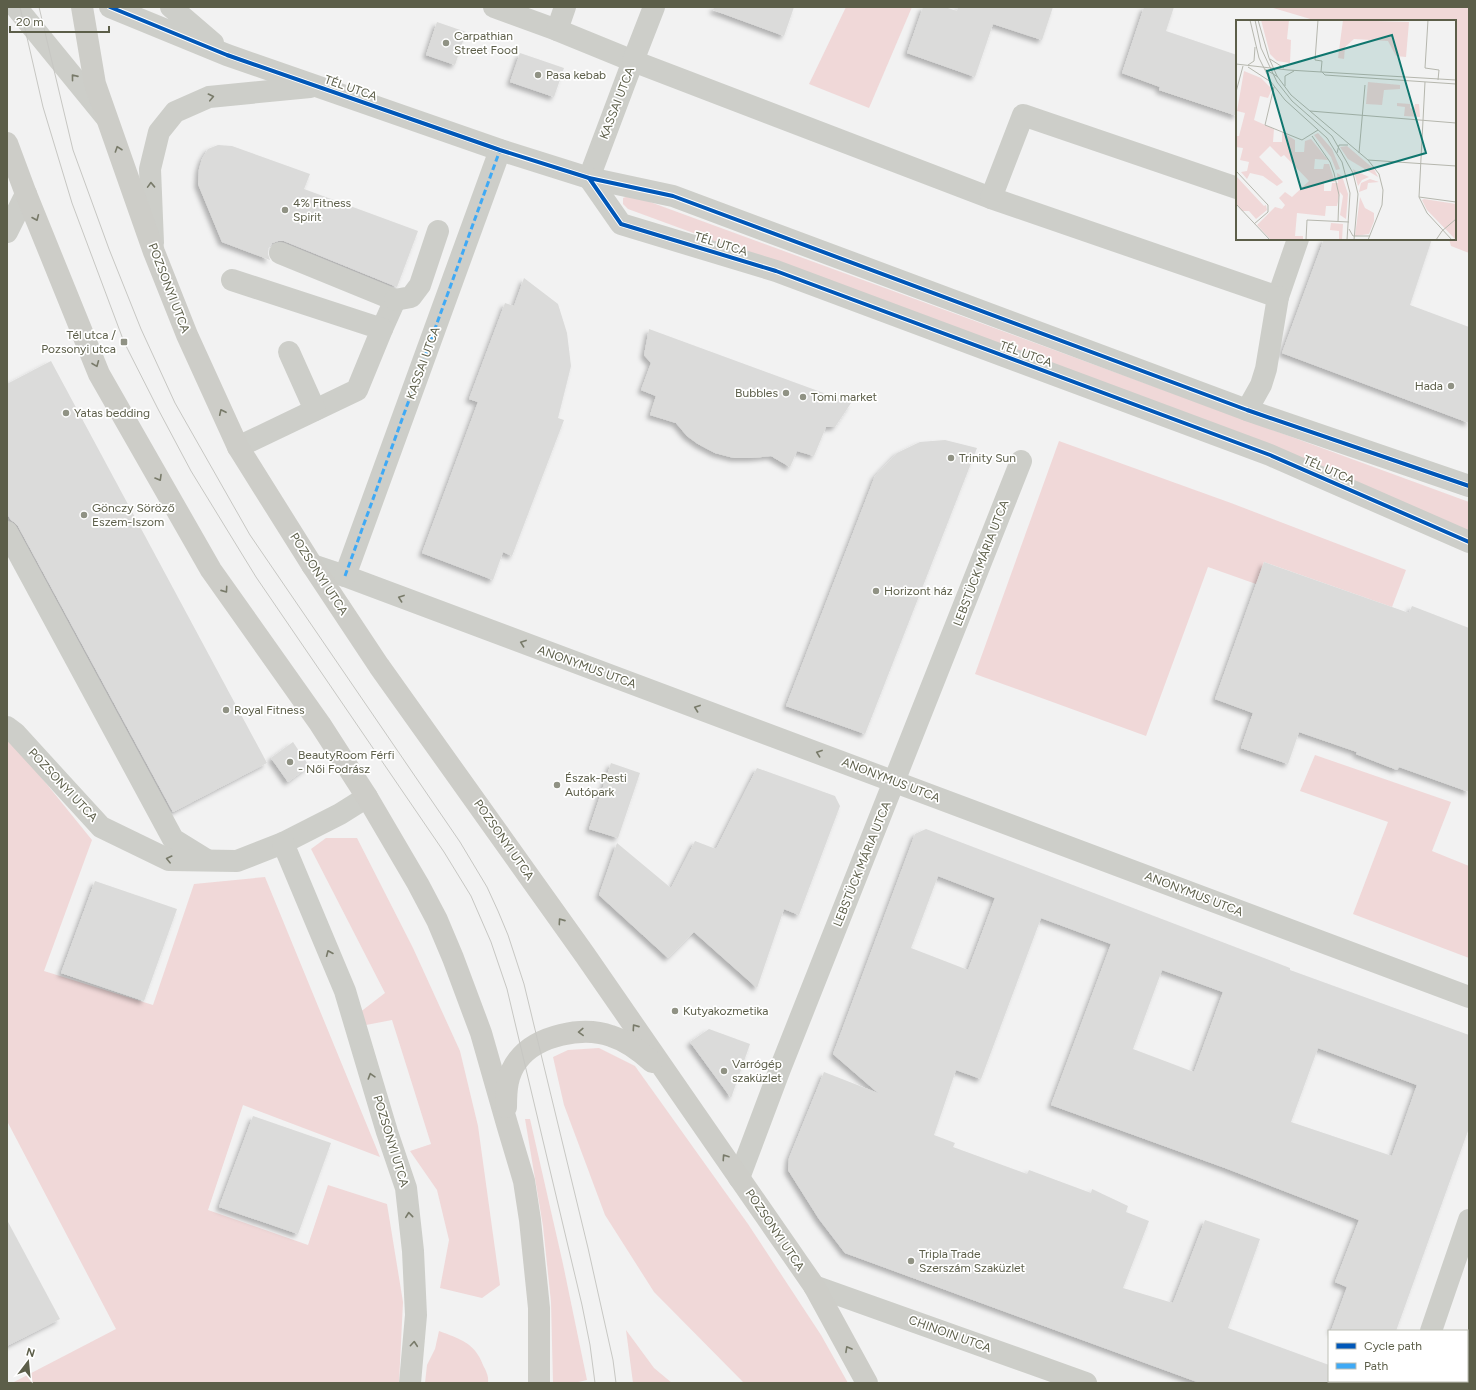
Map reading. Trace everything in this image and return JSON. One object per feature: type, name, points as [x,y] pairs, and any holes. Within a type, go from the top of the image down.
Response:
[{"type":"main road","name":"POZSONYI UTCA","points":[[82,7],[95,84],[154,252],[187,336],[238,447],[312,565],[380,666],[674,1082],[814,1286],[867,1383]]},
{"type":"main road","name":"POZSONYI UTCA","points":[[7,142],[26,194],[99,374],[211,570],[320,724],[367,797],[418,884],[450,952],[481,1033],[506,1124],[524,1181],[530,1220],[539,1308],[539,1383]]},
{"type":"main road","name":"POZSONYI UTCA","points":[[506,1124],[506,1089],[509,1077],[518,1060],[533,1048],[563,1034],[584,1032],[595,1033],[621,1040],[633,1046],[646,1056],[674,1082]]},
{"type":"street","points":[[16,7],[107,118]]},
{"type":"street","name":"TÉL UTCA","points":[[110,7],[228,55],[500,150],[589,178],[673,196],[1247,410],[1469,486]]},
{"type":"street","points":[[171,7],[228,55]]},
{"type":"street","name":"KASSAI UTCA","points":[[494,7],[557,30],[633,61],[589,178]]},
{"type":"street","points":[[557,30],[565,7]]},
{"type":"street","points":[[654,7],[633,61],[991,198],[1278,297]]},
{"type":"street","points":[[154,252],[150,169],[159,132],[175,112],[209,97],[316,86]]},
{"type":"street","points":[[991,198],[1023,115],[1236,188]]},
{"type":"street","name":"KASSAI UTCA","points":[[345,576],[500,150]]},
{"type":"street","name":"TÉL UTCA","points":[[589,178],[621,224],[776,271],[1270,455],[1469,542]]},
{"type":"street","points":[[7,232],[26,194]]},
{"type":"street","points":[[280,253],[395,300],[411,297],[420,285],[438,231]]},
{"type":"street","points":[[1247,410],[1261,385],[1266,369],[1278,297],[1298,240]]},
{"type":"street","points":[[232,280],[382,329]]},
{"type":"street","points":[[238,447],[357,390],[395,300]]},
{"type":"street","points":[[288,352],[315,410]]},
{"type":"street","name":"LEBSTÜCK MÁRIA UTCA","points":[[740,1178],[780,1069],[1021,461]]},
{"type":"street","points":[[7,532],[172,839],[208,861]]},
{"type":"street","name":"ANONYMUS UTCA","points":[[312,565],[895,781],[1469,998]]},
{"type":"street","name":"POZSONYI UTCA","points":[[7,727],[15,733],[101,826],[169,860],[237,862],[283,843],[340,814],[367,797]]},
{"type":"street","name":"POZSONYI UTCA","points":[[283,843],[346,991],[387,1132],[406,1188],[413,1251],[416,1316],[410,1383]]},
{"type":"street","points":[[1431,1330],[1469,1220]]},
{"type":"street","name":"CHINOIN UTCA","points":[[814,1286],[1086,1383]]},
{"type":"shaded area","points":[[846,7],[912,7],[869,108],[809,84]]},
{"type":"shaded area","points":[[1270,7],[1469,7],[1469,253],[1451,246],[1449,240],[1456,240],[1456,20],[1314,20]]},
{"type":"shaded area","points":[[631,195],[1469,502],[1469,531],[1265,443],[628,209],[623,204],[623,198]]},
{"type":"shaded area","points":[[1059,441],[1231,503],[1406,570],[1392,607],[1264,562],[1256,584],[1208,567],[1146,736],[975,674]]},
{"type":"shaded area","points":[[7,740],[24,756],[92,840],[44,971],[153,1005],[194,884],[265,877],[380,1157],[243,1105],[208,1210],[308,1245],[328,1185],[387,1204],[403,1302],[399,1383],[12,1383],[116,1329],[7,1121]]},
{"type":"shaded area","points":[[1315,755],[1451,802],[1432,851],[1469,866],[1469,958],[1353,914],[1388,822],[1300,791]]},
{"type":"shaded area","points":[[326,838],[357,838],[413,948],[460,1051],[478,1126],[500,1285],[482,1298],[440,1288],[449,1240],[437,1190],[410,1151],[431,1144],[392,1020],[366,1025],[359,1013],[385,993],[311,849]]},
{"type":"shaded area","points":[[599,1048],[635,1066],[748,1224],[821,1335],[848,1383],[744,1383],[654,1292],[605,1215],[564,1105],[553,1057],[568,1050]]},
{"type":"shaded area","points":[[525,1119],[530,1119],[563,1264],[587,1380],[574,1383],[553,1383],[551,1302],[543,1226]]},
{"type":"shaded area","points":[[626,1330],[654,1368],[672,1383],[633,1383]]},
{"type":"shaded area","points":[[439,1331],[460,1339],[476,1352],[487,1374],[488,1383],[425,1383],[427,1365],[435,1349]]},
{"type":"building","points":[[714,7],[794,7],[784,36],[713,10]]},
{"type":"building","points":[[923,7],[945,7],[957,11],[958,7],[1053,7],[1042,40],[993,24],[975,77],[907,53]]},
{"type":"building","points":[[1144,7],[1174,7],[1166,31],[1236,55],[1236,116],[1159,90],[1160,87],[1122,73]]},
{"type":"building","name":"Carpathian Street Food","points":[[437,22],[466,32],[455,65],[426,55]]},
{"type":"building","points":[[520,53],[564,68],[554,97],[510,82]]},
{"type":"building","name":"4% Fitness Spirit","points":[[218,145],[232,146],[310,174],[304,189],[418,231],[397,287],[284,241],[272,243],[268,249],[270,260],[222,242],[198,184],[199,169],[202,159],[208,149]]},
{"type":"building","points":[[1324,240],[1432,240],[1410,305],[1469,327],[1469,423],[1282,353]]},
{"type":"building","points":[[524,278],[558,304],[567,333],[571,366],[558,418],[564,420],[512,556],[503,552],[493,580],[422,553],[478,402],[469,399],[505,303],[514,306]]},
{"type":"building","points":[[649,329],[851,403],[835,427],[826,427],[814,456],[797,451],[790,467],[771,456],[734,458],[715,453],[687,436],[676,423],[650,415],[656,396],[641,390],[651,363],[644,355]]},
{"type":"building","points":[[51,361],[267,763],[173,812],[18,526],[7,514],[7,384]]},
{"type":"building","name":"Horizont ház","points":[[945,440],[977,448],[865,734],[786,706],[875,476],[897,453],[920,442]]},
{"type":"building","points":[[1264,562],[1409,613],[1412,606],[1469,628],[1469,792],[1399,767],[1397,770],[1356,754],[1357,752],[1299,732],[1288,764],[1241,748],[1253,713],[1215,699]]},
{"type":"building","name":"BeautyRoom Férfi - Női Fodrász","points":[[293,742],[309,766],[288,782],[271,758]]},
{"type":"building","points":[[611,763],[640,773],[618,838],[589,829]]},
{"type":"building","points":[[757,768],[835,796],[840,806],[799,915],[784,909],[757,988],[694,932],[668,958],[599,895],[617,843],[671,888],[695,841],[716,849]]},
{"type":"building","points":[[926,829],[1290,968],[1290,970],[1469,1035],[1469,1128],[1396,1330],[1331,1330],[1347,1287],[1335,1282],[1359,1220],[1225,1168],[1051,1105],[1111,944],[1041,918],[981,1079],[956,1070],[934,1135],[955,1143],[953,1147],[1027,1174],[1029,1170],[1091,1193],[1092,1189],[1128,1206],[1126,1212],[1149,1221],[1123,1288],[1173,1303],[1205,1220],[1260,1239],[1228,1328],[1328,1365],[1328,1382],[1369,1382],[1200,1383],[845,1253],[819,1219],[788,1170],[789,1158],[824,1072],[878,1093],[833,1054],[915,834]],"holes":[[[938,876],[995,898],[968,970],[911,948]],[[1162,970],[1223,992],[1194,1072],[1133,1049]],[[1318,1048],[1417,1085],[1392,1156],[1291,1122]]]},
{"type":"building","points":[[95,881],[177,909],[144,1001],[61,973]]},
{"type":"building","points":[[709,1029],[750,1044],[731,1098],[690,1042]]},
{"type":"building","points":[[253,1116],[331,1143],[298,1234],[219,1207]]},
{"type":"building","points":[[7,1220],[60,1319],[7,1346]]},
{"type":"tram line","points":[[20,7],[43,107],[72,203],[124,342],[191,471],[256,577],[444,852],[471,896],[491,942],[507,989],[582,1305],[590,1345],[595,1383]]},
{"type":"tram line","points":[[39,7],[73,150],[109,249],[141,329],[175,403],[250,535],[460,842],[487,887],[498,911],[508,935],[524,984],[588,1248],[613,1360],[616,1383]]},
{"type":"marked path","points":[[345,576],[500,150]]},
{"type":"cycle path","points":[[110,7],[227,55],[500,150],[589,178],[673,196],[1247,410],[1469,486]]},
{"type":"cycle path","points":[[589,178],[621,224],[776,271],[1270,455],[1469,542]]},
{"type":"place","name":"Carpathian Street Food","points":[[446,43]]},
{"type":"place","name":"Pasa kebab","points":[[538,75]]},
{"type":"place","name":"4% Fitness Spirit","points":[[285,210]]},
{"type":"place","name":"Tél utca / Pozsonyi utca","points":[[124,342]]},
{"type":"place","name":"Hada","points":[[1451,386]]},
{"type":"place","name":"Bubbles","points":[[786,393]]},
{"type":"place","name":"Tomi market","points":[[803,397]]},
{"type":"place","name":"Yatas bedding","points":[[66,413]]},
{"type":"place","name":"Trinity Sun","points":[[951,458]]},
{"type":"place","name":"Gönczy Söröző Eszem-Iszom","points":[[84,515]]},
{"type":"place","name":"Horizont ház","points":[[876,591]]},
{"type":"place","name":"Royal Fitness","points":[[226,710]]},
{"type":"place","name":"BeautyRoom Férfi - Női Fodrász","points":[[290,762]]},
{"type":"place","name":"Észak-Pesti Autópark","points":[[557,785]]},
{"type":"place","name":"Kutyakozmetika","points":[[675,1011]]},
{"type":"place","name":"Varrógép szaküzlet","points":[[724,1071]]},
{"type":"place","name":"Tripla Trade Szerszám Szaküzlet","points":[[911,1261]]}]
